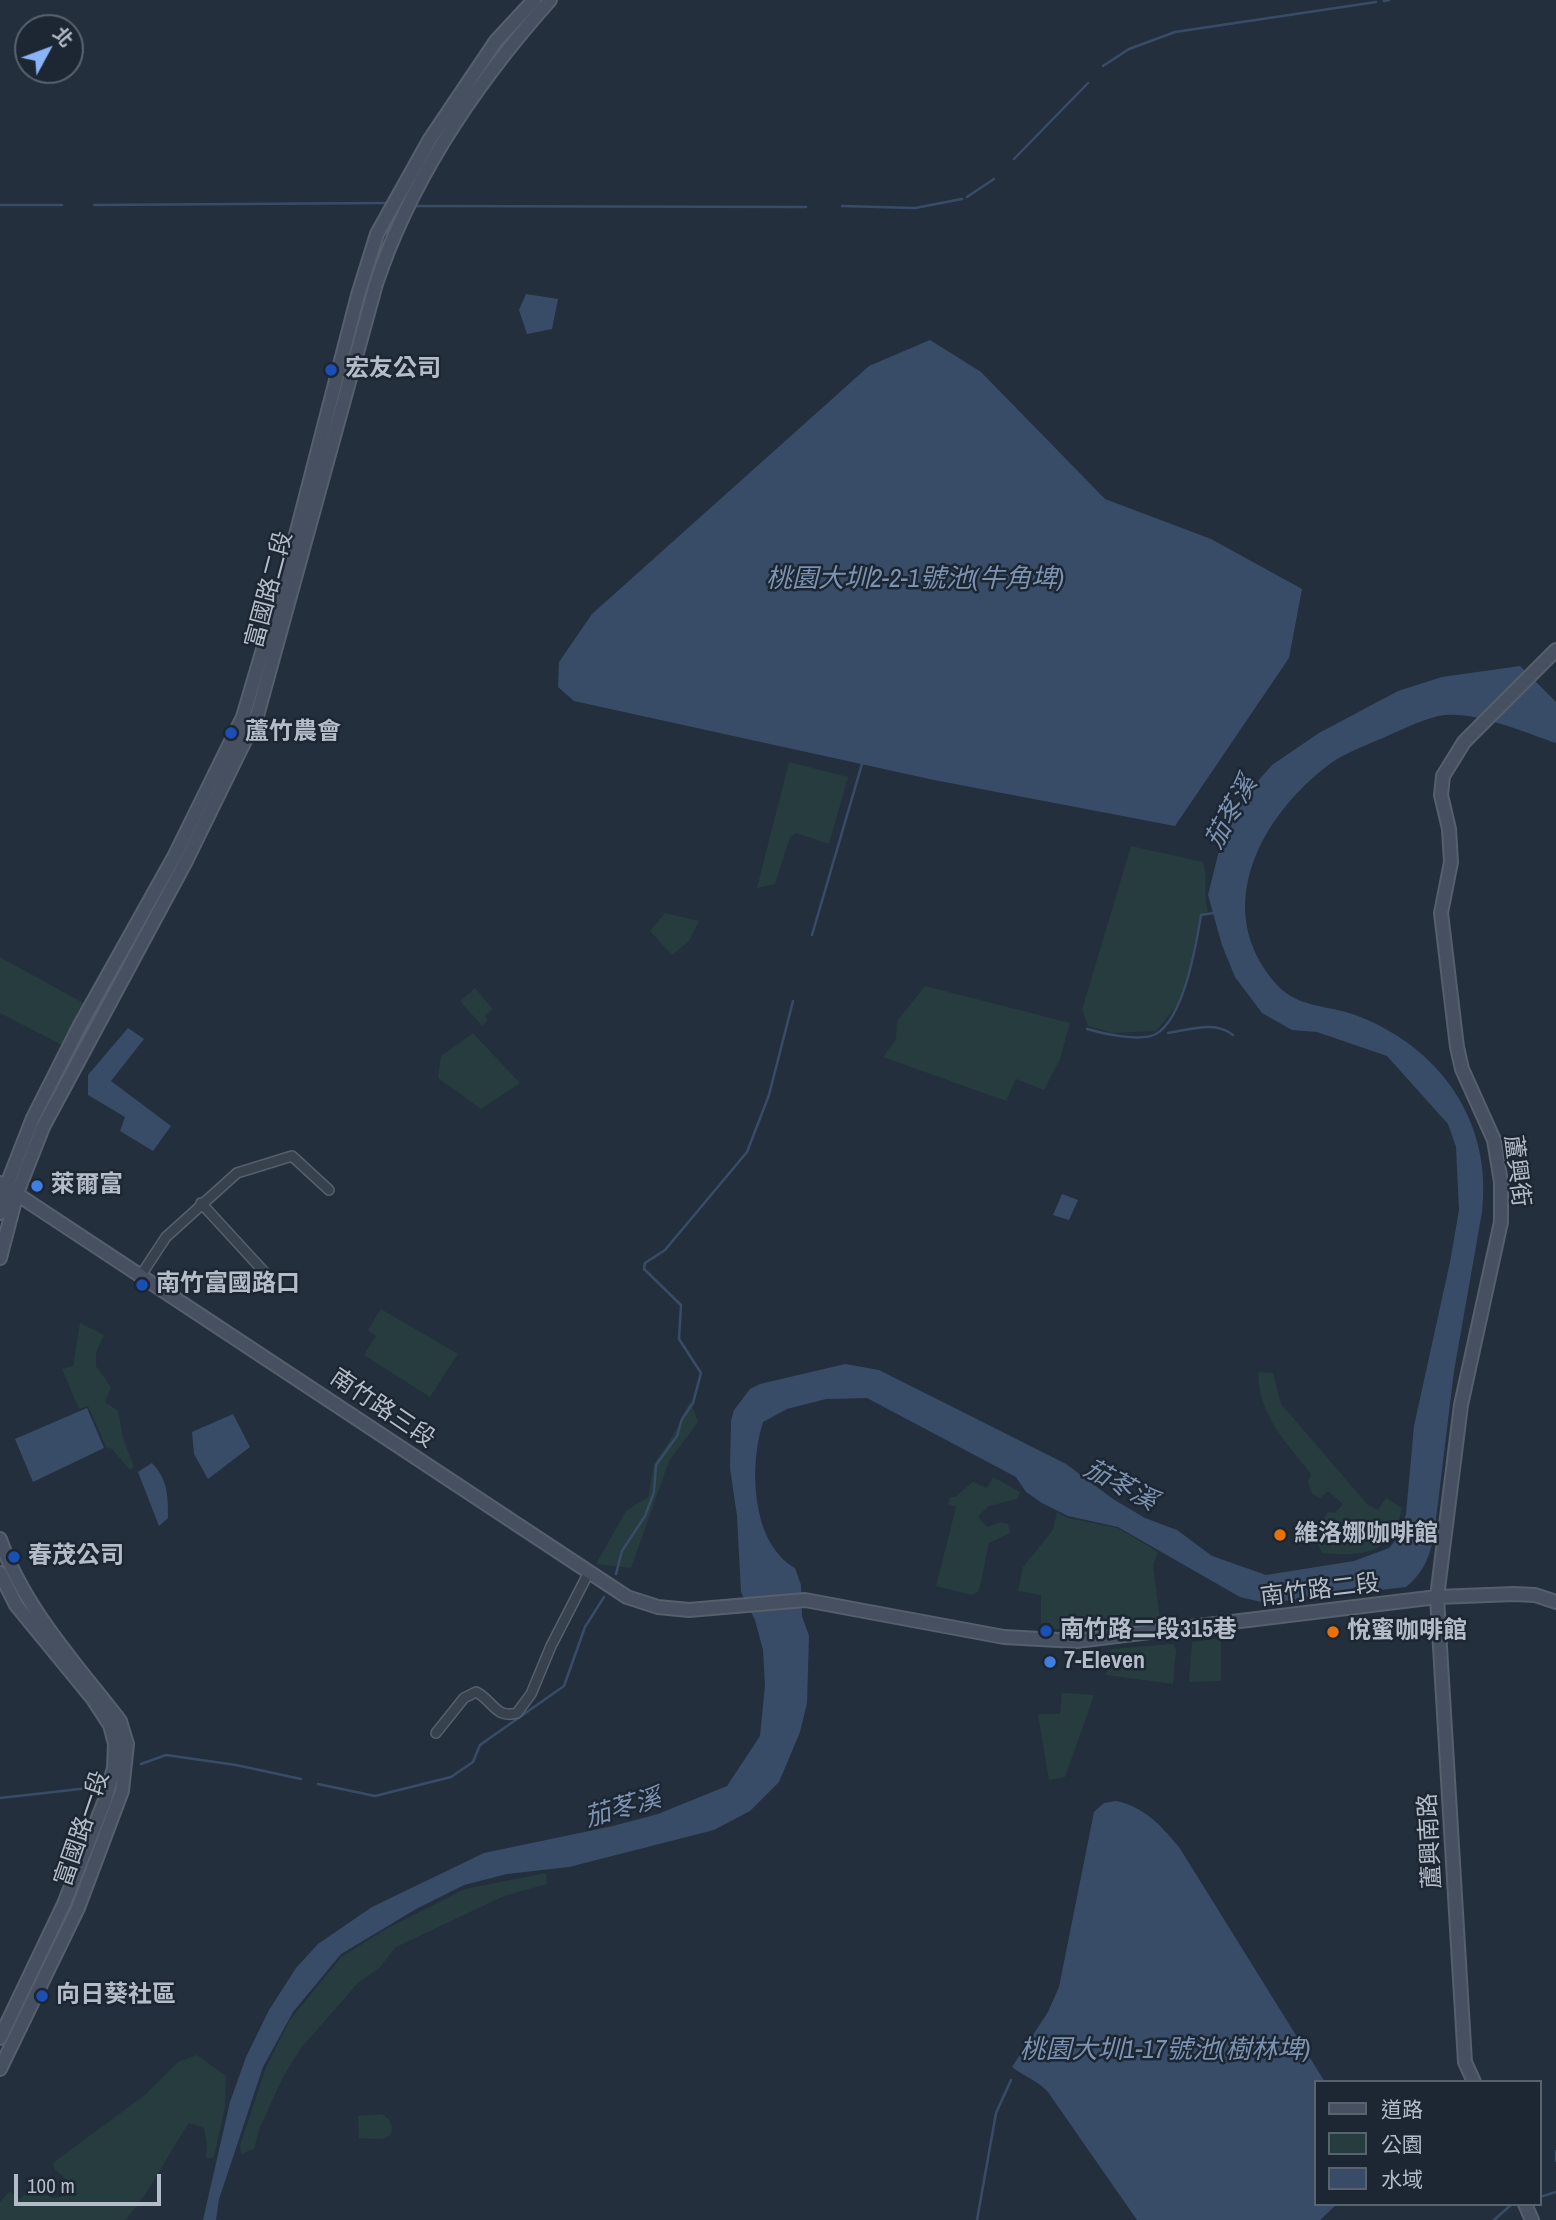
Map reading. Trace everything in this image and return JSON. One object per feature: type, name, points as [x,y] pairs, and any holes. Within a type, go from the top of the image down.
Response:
[{"type":"street","name":"富國路二段","points":[[8,1188],[33,1118],[73,1038],[174,857],[243,717],[291,554],[358,295],[377,234],[430,139],[496,41],[534,0]]},
{"type":"street","name":"富國路二段","points":[[8,1188],[186,863],[257,716],[365,321],[390,242],[466,106],[510,45],[550,0]]},
{"type":"street","name":"蘆興街","points":[[1437,1597],[1461,1405],[1501,1222],[1501,1182],[1494,1140],[1462,1069],[1457,1047],[1441,913],[1451,862],[1449,830],[1441,794],[1443,776],[1479,725],[1556,650]]},
{"type":"street","points":[[141,1275],[166,1237],[237,1173],[292,1156],[329,1190]]},
{"type":"street","points":[[0,1213],[8,1188]]},
{"type":"street","points":[[0,1258],[8,1188]]},
{"type":"street","name":"南竹路三段","points":[[8,1188],[627,1597],[658,1607],[689,1611],[805,1600]]},
{"type":"street","points":[[201,1203],[268,1276]]},
{"type":"street","name":"富國路一段","points":[[0,1539],[7,1560],[29,1597],[120,1720],[127,1744],[122,1791],[78,1908],[0,2069]]},
{"type":"street","points":[[436,1734],[464,1698],[476,1692],[500,1713],[506,1716],[517,1713],[531,1694],[551,1646],[590,1572]]},
{"type":"street","name":"富國路一段","points":[[0,1573],[16,1605],[93,1699],[110,1726],[115,1744],[114,1768],[105,1800],[69,1891],[0,2038]]},
{"type":"street","name":"南竹路二段","points":[[805,1600],[840,1604],[1004,1637],[1076,1641],[1437,1597],[1514,1594],[1535,1595],[1556,1602]]},
{"type":"street","name":"蘆興南路","points":[[1437,1597],[1465,2062],[1473,2080]]},
{"type":"green space","points":[[789,762],[848,777],[829,844],[796,833],[790,837],[775,884],[757,888]]},
{"type":"green space","points":[[1131,846],[1203,862],[1208,912],[1200,914],[1189,970],[1177,1005],[1156,1031],[1113,1033],[1088,1026],[1082,1010]]},
{"type":"green space","points":[[665,913],[699,921],[690,940],[672,955],[650,931]]},
{"type":"green space","points":[[0,957],[85,1004],[62,1045],[0,1013]]},
{"type":"green space","points":[[925,986],[1070,1023],[1060,1059],[1044,1090],[1016,1079],[1006,1101],[883,1057],[896,1039],[897,1021]]},
{"type":"green space","points":[[475,988],[493,1009],[485,1016],[488,1020],[482,1026],[460,1001]]},
{"type":"green space","points":[[473,1033],[520,1083],[481,1109],[438,1078],[441,1056]]},
{"type":"green space","points":[[381,1309],[458,1354],[430,1397],[364,1355],[376,1336],[368,1330]]},
{"type":"green space","points":[[80,1323],[104,1335],[96,1353],[96,1366],[111,1387],[105,1402],[118,1411],[123,1438],[134,1467],[130,1470],[112,1449],[106,1447],[88,1406],[79,1409],[62,1369],[73,1366]]},
{"type":"green space","points":[[1258,1372],[1273,1373],[1281,1404],[1368,1505],[1378,1510],[1386,1498],[1402,1508],[1397,1524],[1384,1544],[1351,1554],[1322,1553],[1314,1535],[1328,1512],[1335,1513],[1343,1504],[1328,1491],[1320,1498],[1312,1494],[1308,1482],[1311,1474],[1268,1415],[1259,1388]]},
{"type":"green space","points":[[690,1401],[698,1422],[669,1461],[631,1568],[596,1564],[626,1511],[648,1497],[654,1464],[674,1434]]},
{"type":"green space","points":[[993,1477],[1020,1492],[1017,1499],[989,1506],[978,1516],[987,1527],[1001,1522],[1008,1524],[1010,1533],[989,1543],[979,1591],[972,1595],[936,1586],[956,1507],[948,1504],[950,1497],[955,1497],[973,1482],[987,1488]]},
{"type":"green space","points":[[1057,1512],[1067,1518],[1118,1528],[1158,1552],[1153,1565],[1160,1619],[1153,1624],[1098,1629],[1041,1629],[1041,1595],[1018,1591],[1023,1567],[1053,1530]]},
{"type":"green space","points":[[1221,1638],[1221,1681],[1189,1682],[1192,1642]]},
{"type":"green space","points":[[1173,1644],[1176,1650],[1173,1684],[1106,1675],[1111,1649]]},
{"type":"green space","points":[[1062,1693],[1094,1695],[1065,1777],[1049,1780],[1038,1714],[1060,1714]]},
{"type":"green space","points":[[546,1873],[547,1884],[504,1896],[396,1947],[380,1967],[358,1983],[301,2048],[282,2079],[259,2130],[254,2149],[241,2154],[240,2145],[266,2067],[290,2020],[341,1957],[386,1929],[465,1889]]},
{"type":"green space","points":[[197,2055],[226,2076],[225,2107],[214,2157],[206,2159],[204,2128],[189,2123],[151,2185],[125,2220],[0,2220],[0,2202],[10,2191],[20,2199],[31,2188],[53,2198],[68,2195],[71,2183],[55,2170],[53,2163],[146,2094],[178,2062]]},
{"type":"green space","points":[[382,2114],[391,2123],[391,2135],[382,2139],[359,2138],[358,2116]]},
{"type":"water","points":[[526,294],[558,299],[552,329],[527,334],[519,310]]},
{"type":"water","name":"桃園大圳2-2-1號池(牛角埤)","points":[[930,340],[981,372],[1105,499],[1211,539],[1302,589],[1289,658],[1175,826],[934,780],[574,701],[558,687],[559,662],[592,614],[869,366]]},
{"type":"water","points":[[1520,666],[1556,702],[1556,743],[1497,723],[1451,715],[1423,721],[1348,753],[1306,784],[1283,809],[1265,836],[1252,865],[1246,895],[1247,926],[1257,956],[1277,985],[1294,998],[1355,1015],[1412,1046],[1435,1067],[1454,1091],[1469,1118],[1479,1147],[1483,1179],[1482,1212],[1454,1371],[1434,1536],[1428,1558],[1417,1576],[1406,1587],[1266,1603],[1240,1597],[1118,1527],[1068,1516],[1042,1503],[1026,1492],[1016,1477],[867,1398],[826,1399],[787,1409],[763,1422],[755,1481],[757,1502],[769,1541],[780,1556],[795,1568],[801,1585],[802,1616],[809,1636],[807,1703],[800,1732],[779,1782],[750,1811],[714,1830],[569,1867],[507,1874],[464,1885],[416,1909],[341,1954],[293,2012],[263,2067],[219,2199],[216,2220],[203,2220],[230,2102],[246,2057],[269,2010],[296,1968],[318,1944],[372,1907],[484,1853],[658,1814],[727,1786],[760,1736],[765,1685],[763,1650],[755,1620],[741,1592],[737,1516],[730,1468],[731,1421],[734,1410],[750,1389],[760,1384],[845,1364],[879,1370],[1066,1464],[1113,1499],[1145,1518],[1177,1530],[1212,1556],[1266,1575],[1354,1561],[1389,1548],[1399,1536],[1406,1514],[1414,1426],[1459,1210],[1456,1147],[1448,1124],[1387,1056],[1317,1032],[1292,1030],[1262,1013],[1235,977],[1222,945],[1208,895],[1223,835],[1243,798],[1272,765],[1319,733],[1398,691],[1442,677]]},
{"type":"water","points":[[128,1028],[144,1039],[111,1081],[171,1126],[153,1151],[120,1131],[125,1117],[88,1095],[88,1075]]},
{"type":"water","points":[[1062,1194],[1078,1200],[1069,1220],[1053,1215]]},
{"type":"water","points":[[87,1408],[104,1448],[33,1482],[15,1439]]},
{"type":"water","points":[[233,1414],[250,1447],[208,1479],[194,1454],[192,1432]]},
{"type":"water","points":[[152,1463],[164,1482],[167,1495],[168,1518],[159,1526],[138,1472]]},
{"type":"water","name":"桃園大圳1-17號池(樹林埤)","points":[[1116,1801],[1144,1812],[1179,1847],[1324,2080],[1314,2080],[1314,2206],[1335,2206],[1320,2220],[1137,2220],[1048,2092],[1012,2067],[1048,2012],[1059,1987],[1094,1812],[1104,1803]]},
{"type":"waterway","points":[[1384,1],[1389,0]]},
{"type":"waterway","points":[[1103,66],[1129,49],[1175,32],[1376,2]]},
{"type":"waterway","points":[[1014,159],[1088,83]]},
{"type":"waterway","points":[[967,197],[994,179]]},
{"type":"waterway","points":[[842,206],[915,208],[962,199]]},
{"type":"waterway","points":[[94,205],[385,203]]},
{"type":"waterway","points":[[0,205],[62,205]]},
{"type":"waterway","points":[[417,206],[806,207]]},
{"type":"waterway","points":[[812,935],[862,764]]},
{"type":"waterway","points":[[1087,1029],[1112,1035],[1141,1037],[1156,1034],[1166,1026],[1187,980],[1201,915],[1213,913]]},
{"type":"waterway","points":[[616,1574],[622,1551],[645,1516],[654,1492],[656,1465],[677,1436],[682,1419],[693,1403],[701,1373],[679,1339],[681,1305],[644,1269],[645,1263],[665,1250],[747,1152],[769,1095],[793,1001]]},
{"type":"waterway","points":[[1168,1033],[1210,1027],[1226,1030],[1233,1035]]},
{"type":"waterway","points":[[318,1784],[375,1796],[451,1777],[473,1762],[480,1745],[564,1686],[585,1627],[604,1597]]},
{"type":"waterway","points":[[141,1764],[166,1755],[236,1765],[301,1779]]},
{"type":"waterway","points":[[0,1798],[98,1787]]},
{"type":"waterway","points":[[977,2220],[996,2113],[1011,2080]]},
{"type":"waterway","points":[[1556,2151],[1556,2161]]},
{"type":"waterway","points":[[1542,2196],[1556,2192]]},
{"type":"waterway","points":[[1494,2220],[1510,2206]]},
{"type":"place","name":"宏友公司","points":[[331,370]]},
{"type":"place","name":"蘆竹農會","points":[[231,733]]},
{"type":"place","name":"萊爾富","points":[[37,1186]]},
{"type":"place","name":"南竹富國路口","points":[[142,1285]]},
{"type":"place","name":"維洛娜咖啡館","points":[[1280,1535]]},
{"type":"place","name":"春茂公司","points":[[14,1557]]},
{"type":"place","name":"南竹路二段315巷","points":[[1046,1631]]},
{"type":"place","name":"悅蜜咖啡館","points":[[1333,1632]]},
{"type":"place","name":"7-Eleven","points":[[1050,1662]]},
{"type":"place","name":"向日葵社區","points":[[42,1996]]},
{"type":"water label","name":"茄苳溪","points":[[1232,813]]},
{"type":"water label","name":"茄苳溪","points":[[1120,1486]]},
{"type":"water label","name":"茄苳溪","points":[[623,1809]]}]
